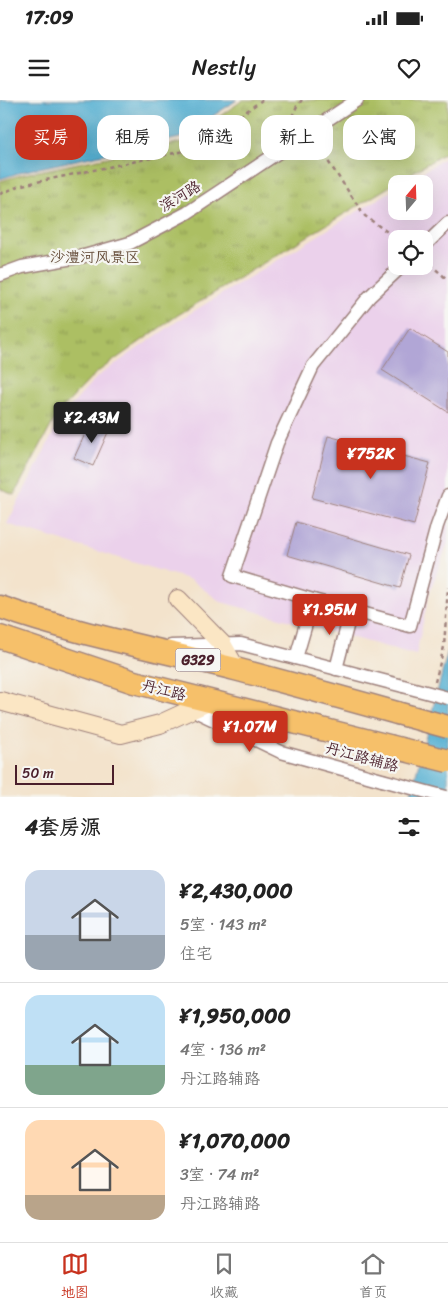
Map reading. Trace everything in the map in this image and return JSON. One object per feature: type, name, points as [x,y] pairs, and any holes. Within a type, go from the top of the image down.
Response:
[{"type":"highway","name":"G329","points":[[0,607],[24,616],[236,669],[448,727]]},
{"type":"highway","name":"丹江路","points":[[0,637],[201,705],[390,746],[448,761]]},
{"type":"street","name":"滨河路","points":[[333,116],[357,100]]},
{"type":"street","name":"滨河路","points":[[0,275],[22,267],[84,256],[130,243],[187,213],[266,160]]},
{"type":"street","points":[[433,237],[448,223]]},
{"type":"street","points":[[393,275],[369,298],[313,366],[277,443],[232,576],[410,626],[437,526],[448,496]]},
{"type":"street","points":[[178,599],[222,644],[236,669]]},
{"type":"street","points":[[296,658],[313,600]]},
{"type":"street","points":[[336,669],[352,611]]},
{"type":"street","points":[[143,647],[241,644],[448,698]]},
{"type":"street","points":[[0,701],[121,734],[160,724],[201,705]]},
{"type":"street","name":"丹江路辅路","points":[[201,705],[281,752],[446,797]]},
{"type":"path","points":[[0,194],[22,185],[194,150],[262,100]]},
{"type":"path","points":[[293,115],[302,100]]},
{"type":"path","points":[[328,160],[365,216],[388,233]]},
{"type":"path","points":[[433,266],[448,280]]},
{"type":"shaded area","points":[[448,156],[448,543],[429,594],[416,655],[221,602],[191,580],[7,524],[62,416],[98,376],[179,320],[388,193],[388,220],[433,220],[433,175],[417,175]]},
{"type":"green space","name":"沙澧河风景区","points":[[243,100],[448,100],[448,151],[408,175],[388,175],[388,187],[178,315],[96,373],[58,413],[14,495],[0,489],[0,181],[24,174],[97,159],[169,160],[169,145],[179,143],[179,160],[251,160],[251,115],[221,115]]},
{"type":"water","points":[[0,100],[237,100],[214,115],[179,115],[179,138],[169,140],[169,115],[97,115],[97,156],[87,158],[87,115],[15,115],[15,160],[77,160],[25,171],[0,179]]},
{"type":"water","points":[[448,650],[448,797],[410,797]]},
{"type":"building","points":[[410,328],[448,352],[448,412],[382,370]]},
{"type":"building","points":[[91,421],[109,430],[93,466],[74,458]]},
{"type":"building","points":[[328,436],[430,463],[414,525],[312,498]]},
{"type":"building","points":[[296,522],[409,555],[400,588],[287,555]]}]
